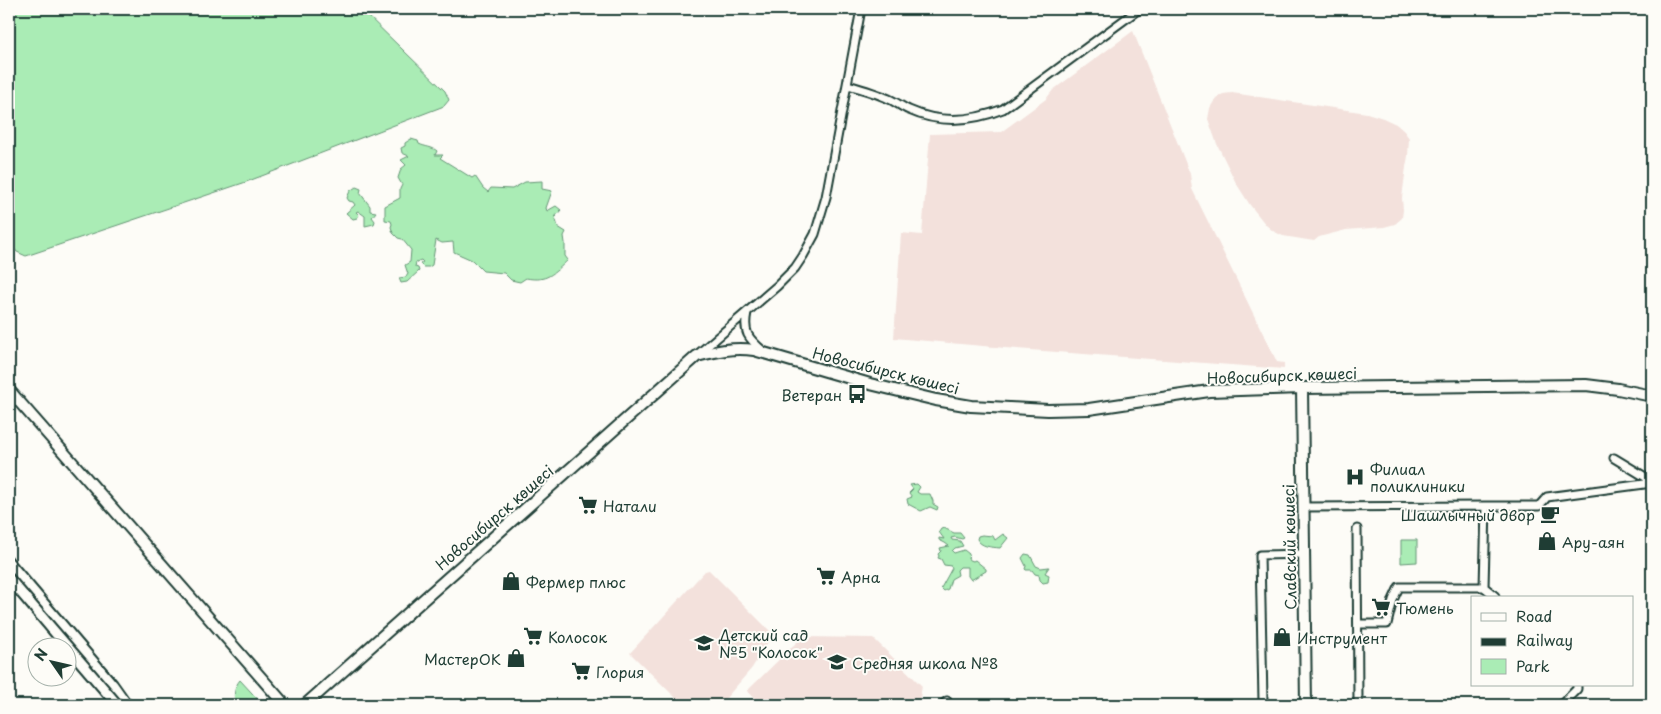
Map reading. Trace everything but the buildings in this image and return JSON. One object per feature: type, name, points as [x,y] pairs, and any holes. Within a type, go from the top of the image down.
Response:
[{"type":"main road","name":"Новосибирск көшесі","points":[[305,705],[697,356],[744,348],[914,395],[970,406],[998,408],[1065,410],[1209,391],[1302,388],[1586,385],[1618,388],[1652,396]]},
{"type":"main road","name":"Славский көшесі","points":[[1302,388],[1306,705]]},
{"type":"main road","points":[[9,390],[285,705]]},
{"type":"street","points":[[697,356],[788,276],[803,256],[815,234],[826,197],[861,9]]},
{"type":"street","points":[[848,85],[870,91],[926,116],[948,120],[987,116],[1003,109],[1139,9]]},
{"type":"street","points":[[747,312],[746,333],[764,352]]},
{"type":"street","points":[[1614,458],[1652,482]]},
{"type":"street","points":[[1303,507],[1539,506],[1547,497],[1652,482]]},
{"type":"street","points":[[1484,587],[1486,506]]},
{"type":"street","points":[[1357,529],[1358,705]]},
{"type":"street","points":[[1263,701],[1260,555],[1304,554]]},
{"type":"street","points":[[1358,624],[1387,624],[1393,600],[1399,587],[1484,587],[1495,596]]},
{"type":"street","points":[[1561,705],[1577,689],[1577,686]]},
{"type":"shaded area","points":[[1133,31],[1190,174],[1192,189],[1277,362],[1284,363],[1284,369],[894,338],[901,233],[922,235],[930,134],[1001,132],[1046,99],[1053,90]]},
{"type":"shaded area","points":[[1232,93],[1367,113],[1396,124],[1409,138],[1402,198],[1402,218],[1395,224],[1384,227],[1346,230],[1319,237],[1314,241],[1283,236],[1273,231],[1250,205],[1236,183],[1217,144],[1208,119],[1210,108],[1216,98],[1223,94]]},
{"type":"shaded area","name":"Детский сад №5 \"Колосок\"","points":[[709,570],[773,634],[752,668],[720,705],[683,705],[630,653],[705,571]]},
{"type":"shaded area","name":"Средняя школа №8","points":[[802,637],[873,638],[922,686],[920,698],[912,705],[762,705],[747,691]]},
{"type":"green space","points":[[9,9],[361,9],[445,91],[449,100],[444,106],[246,182],[26,256],[17,252],[9,242]]},
{"type":"green space","points":[[411,139],[437,151],[435,155],[443,155],[440,158],[472,178],[475,176],[488,192],[491,188],[512,189],[525,182],[542,181],[542,189],[552,191],[546,208],[547,211],[556,206],[561,210],[555,217],[558,227],[566,232],[564,236],[565,256],[568,260],[545,278],[526,278],[520,282],[511,280],[504,273],[483,271],[472,260],[454,252],[453,242],[442,243],[436,240],[432,265],[423,267],[420,264],[423,262],[421,260],[416,262],[415,267],[419,271],[407,282],[401,283],[399,278],[406,277],[408,274],[405,265],[410,262],[411,250],[402,239],[393,233],[391,221],[385,220],[385,206],[400,198],[402,185],[398,178],[401,169],[406,165],[401,160],[409,156],[402,153],[401,148]]},
{"type":"green space","points":[[356,187],[361,189],[360,193],[370,206],[370,211],[376,212],[372,217],[375,221],[374,224],[365,226],[365,216],[358,211],[356,212],[359,215],[353,219],[346,213],[355,205],[347,198],[350,191]]},
{"type":"green space","points":[[917,484],[920,487],[917,492],[920,494],[930,494],[933,504],[938,507],[937,510],[930,507],[921,511],[908,504],[907,499],[912,497],[909,493],[913,489],[910,485]]},
{"type":"green space","points":[[944,528],[954,533],[960,533],[964,538],[951,538],[952,540],[960,541],[963,546],[952,551],[954,553],[964,550],[969,554],[968,559],[975,560],[986,571],[971,580],[968,576],[968,567],[960,567],[957,570],[958,575],[951,579],[948,589],[944,591],[941,588],[952,568],[951,566],[944,565],[941,559],[938,558],[938,554],[941,551],[940,548],[949,546],[939,540],[939,538],[944,539],[939,532]]},
{"type":"green space","points":[[1003,534],[1008,538],[1000,548],[984,545],[977,539],[978,536],[982,535],[993,536],[995,540]]},
{"type":"green space","points":[[1401,540],[1417,540],[1417,562],[1401,563]]},
{"type":"green space","points":[[1025,554],[1030,555],[1036,566],[1041,568],[1049,567],[1045,573],[1049,575],[1048,582],[1043,583],[1039,575],[1035,574],[1032,570],[1025,569],[1026,566],[1022,558]]},
{"type":"green space","points":[[240,680],[263,705],[236,705],[235,692]]},
{"type":"railway","points":[[9,554],[117,681],[134,705]]},
{"type":"railway","points":[[9,570],[125,705]]},
{"type":"railway","points":[[9,587],[51,636]]},
{"type":"railway","points":[[78,668],[110,705]]},
{"type":"place","name":"Ветеран","points":[[857,394]]},
{"type":"place","name":"Филиал поликлиники","points":[[1355,477]]},
{"type":"place","name":"Натали","points":[[588,505]]},
{"type":"place","name":"Шашлычный двор","points":[[1550,514]]},
{"type":"place","name":"Ару-аян","points":[[1547,541]]},
{"type":"place","name":"Арна","points":[[826,576]]},
{"type":"place","name":"Фермер плюс","points":[[511,581]]},
{"type":"place","name":"Тюмень","points":[[1381,607]]},
{"type":"place","name":"Колосок","points":[[533,636]]},
{"type":"place","name":"Инструмент","points":[[1282,637]]},
{"type":"place","name":"Детский сад №5 \"Колосок\"","points":[[704,643]]},
{"type":"place","name":"МастерOK","points":[[516,658]]},
{"type":"place","name":"Средняя школа №8","points":[[837,662]]},
{"type":"place","name":"Глория","points":[[581,671]]}]
